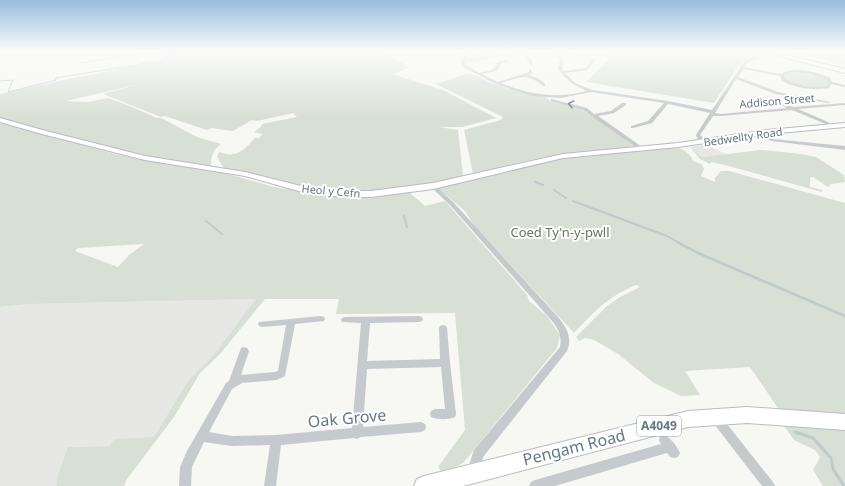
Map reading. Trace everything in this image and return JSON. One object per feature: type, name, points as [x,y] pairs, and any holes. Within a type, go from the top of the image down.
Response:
[{"type":"main road","name":"Pengam Road","points":[[430,485],[675,422],[714,415],[845,422]]},
{"type":"street","points":[[479,74],[497,83],[528,94],[566,96],[591,91]]},
{"type":"street","points":[[497,83],[529,74]]},
{"type":"street","points":[[564,74],[574,84],[591,91]]},
{"type":"street","points":[[706,142],[697,136],[738,74]]},
{"type":"street","points":[[770,74],[782,76],[783,80],[801,86],[824,88],[828,87],[830,84],[845,86]]},
{"type":"street","points":[[815,74],[829,79],[830,84]]},
{"type":"street","points":[[526,75],[535,78],[542,84]]},
{"type":"street","points":[[736,78],[777,93],[838,104]]},
{"type":"street","name":"Addison Street","points":[[591,91],[668,102],[721,115],[845,104]]},
{"type":"street","points":[[549,96],[553,100],[581,107],[642,148]]},
{"type":"street","points":[[775,101],[833,126]]},
{"type":"street","points":[[634,126],[650,122],[668,102]]},
{"type":"street","points":[[594,115],[612,112],[624,104]]},
{"type":"street","name":"Heol y Cefn","points":[[0,120],[108,150],[145,158],[245,174],[313,192],[371,194],[433,186],[563,156],[642,148]]},
{"type":"street","name":"Bedwellty Road","points":[[642,148],[706,142],[752,134],[845,125]]},
{"type":"street","points":[[752,134],[772,140],[845,148]]},
{"type":"street","points":[[433,186],[452,204],[538,300],[562,328],[566,338],[564,348],[478,454],[475,465],[477,472]]},
{"type":"street","points":[[262,324],[321,319]]},
{"type":"street","points":[[345,320],[419,319]]},
{"type":"street","points":[[357,434],[366,320]]},
{"type":"street","points":[[185,486],[186,467],[201,436],[229,386],[234,381],[240,379],[277,376],[282,373],[291,322]]},
{"type":"street","points":[[435,414],[451,414],[445,363],[443,328]]},
{"type":"street","points":[[234,381],[244,351]]},
{"type":"street","points":[[363,366],[445,363]]},
{"type":"street","points":[[714,415],[769,486]]},
{"type":"street","name":"Oak Grove","points":[[201,436],[232,441],[276,440],[357,434],[421,427]]},
{"type":"street","points":[[270,486],[276,440]]},
{"type":"street","points":[[535,486],[669,447]]},
{"type":"shaded area","points":[[706,144],[726,154],[702,157],[690,147]]},
{"type":"shaded area","points":[[257,299],[216,352],[188,381],[154,438],[115,439],[111,446],[68,447],[58,474],[56,486],[0,486],[0,307],[30,304]]},
{"type":"green space","points":[[95,74],[393,74],[443,90],[496,118],[462,127],[438,127],[458,130],[463,176],[422,186],[381,191],[342,191],[305,188],[224,168],[217,157],[219,152],[225,154],[235,154],[243,150],[255,138],[259,138],[263,134],[254,132],[261,127],[262,124],[297,117],[293,113],[257,121],[252,120],[233,131],[211,128],[207,130],[165,116],[161,117],[103,94],[140,84],[66,101],[89,102],[108,98],[157,118],[161,118],[197,137],[221,144],[213,154],[211,166],[142,156],[0,119],[0,94]]},
{"type":"green space","points":[[466,74],[476,75],[489,82],[522,93],[545,97],[551,101],[578,108],[605,124],[635,147],[585,151],[530,160],[473,174],[464,130],[501,120],[503,117],[436,84]]},
{"type":"green space","points":[[595,74],[733,74],[714,103],[586,82]]},
{"type":"green space","points":[[786,74],[806,74],[817,75],[828,80],[827,86],[816,87],[793,83],[783,78]]},
{"type":"green space","points":[[0,122],[115,154],[142,160],[221,172],[274,187],[325,195],[360,196],[409,192],[425,206],[445,201],[527,295],[529,301],[546,315],[560,335],[557,348],[464,462],[458,466],[441,471],[438,467],[465,430],[455,313],[336,314],[339,299],[265,299],[220,354],[200,373],[174,417],[127,479],[124,486],[56,486],[58,474],[68,447],[110,446],[114,439],[154,437],[188,381],[216,352],[256,299],[30,304],[0,307]],"holes":[[[144,244],[129,255],[118,267],[75,251],[78,248]]]},
{"type":"green space","name":"Coed Ty'n-y-pwll","points":[[676,147],[691,156],[693,161],[701,164],[704,169],[701,176],[715,182],[715,178],[721,171],[729,171],[845,203],[845,415],[780,411],[750,367],[685,371],[700,395],[681,396],[654,383],[618,354],[594,340],[585,338],[579,341],[576,337],[607,306],[620,297],[640,287],[636,285],[617,294],[595,311],[574,333],[474,225],[465,211],[439,189],[441,186],[564,158]]},
{"type":"green space","points":[[690,147],[702,157],[761,150],[816,157],[844,175],[845,182],[831,184],[828,187],[813,177],[810,177],[810,187],[822,190],[822,192],[725,165],[711,162],[710,164],[700,159]]},
{"type":"green space","points":[[784,426],[845,430],[845,486],[823,486],[813,470],[820,457],[815,450],[794,440]]},
{"type":"waterway","points":[[0,81],[13,80],[8,92],[56,80],[56,78],[82,74]]},
{"type":"waterway","points":[[535,182],[543,185]]},
{"type":"waterway","points":[[554,190],[566,198]]},
{"type":"waterway","points":[[573,201],[667,236],[681,244]]},
{"type":"waterway","points":[[404,216],[407,227]]},
{"type":"waterway","points":[[206,221],[222,234]]},
{"type":"waterway","points":[[679,243],[698,253],[845,316]]},
{"type":"waterway","points":[[795,432],[813,438],[831,458],[833,469],[844,486]]}]
